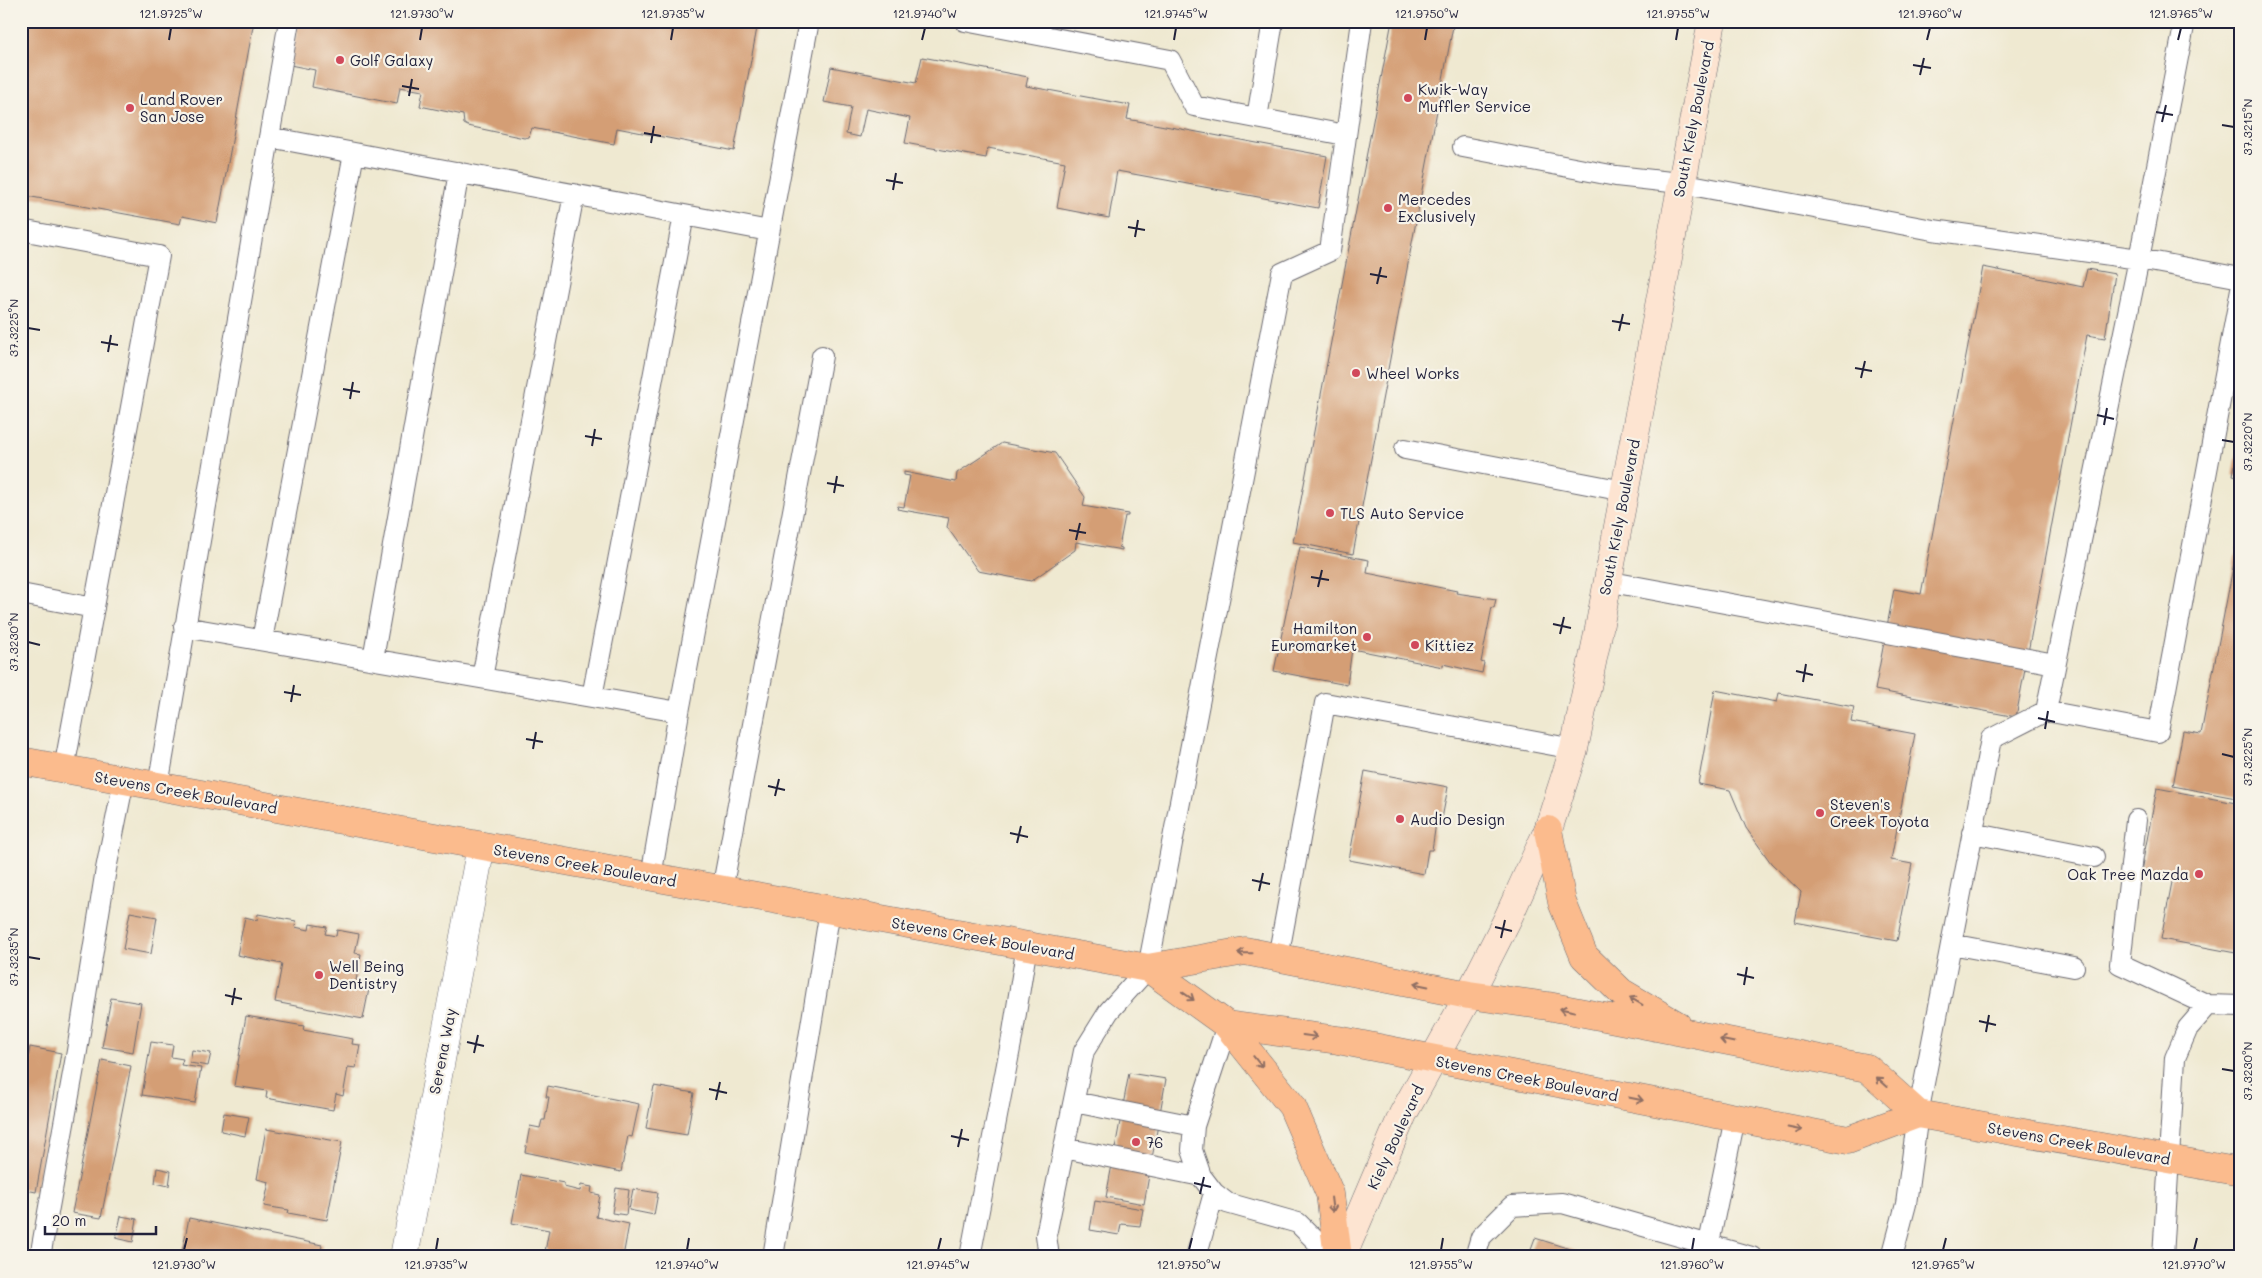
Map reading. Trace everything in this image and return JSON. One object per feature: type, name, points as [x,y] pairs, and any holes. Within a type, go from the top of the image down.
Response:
[{"type":"main road","name":"South Kiely Boulevard","points":[[1469,995],[1507,920],[1548,830],[1574,749],[1598,634],[1606,581],[1680,183],[1712,21]]},
{"type":"main road","name":"Stevens Creek Boulevard","points":[[21,761],[1148,968],[1245,951],[1469,995],[1548,1006],[1867,1068],[1918,1114]]},
{"type":"main road","points":[[1548,830],[1562,902],[1584,956],[1621,992],[1693,1034]]},
{"type":"main road","name":"Stevens Creek Boulevard","points":[[1148,968],[1227,1024],[1338,1040],[1848,1140],[1918,1114],[2241,1172]]},
{"type":"main road","name":"Kiely Boulevard","points":[[1340,1257],[1401,1119],[1469,995]]},
{"type":"main road","points":[[1227,1024],[1292,1106],[1330,1194],[1340,1257]]},
{"type":"street","name":"Serena Way","points":[[404,1257],[481,846]]},
{"type":"lane","points":[[158,786],[289,21]]},
{"type":"lane","points":[[651,877],[809,21]]},
{"type":"lane","points":[[965,21],[1170,60],[1194,106],[1345,135]]},
{"type":"lane","points":[[1257,118],[1273,21]]},
{"type":"lane","points":[[1049,1257],[1046,1235],[1084,1051],[1109,1011],[1148,968],[1282,273],[1330,251],[1362,21]]},
{"type":"lane","points":[[2046,711],[2186,21]]},
{"type":"lane","points":[[269,137],[769,232]]},
{"type":"lane","points":[[1463,147],[1616,176],[1680,183],[1934,230],[2139,259],[2241,278]]},
{"type":"lane","points":[[262,640],[354,152]]},
{"type":"lane","points":[[373,659],[459,172]]},
{"type":"lane","points":[[482,678],[574,194]]},
{"type":"lane","points":[[592,697],[684,215]]},
{"type":"lane","points":[[21,230],[159,256],[64,769]]},
{"type":"lane","points":[[1892,1257],[1906,1204],[1918,1114],[1991,739],[2046,711],[2158,732],[2241,289]]},
{"type":"lane","points":[[722,890],[822,356]]},
{"type":"lane","points":[[1405,449],[1624,491]]},
{"type":"lane","points":[[1606,581],[2055,664]]},
{"type":"lane","points":[[21,594],[94,608]]},
{"type":"lane","points":[[184,627],[680,712]]},
{"type":"lane","points":[[1278,958],[1325,702],[1574,749]]},
{"type":"lane","points":[[40,1257],[77,1051],[106,869],[124,780]]},
{"type":"lane","points":[[2136,820],[2120,964],[2208,1005],[2241,1006]]},
{"type":"lane","points":[[1972,833],[2094,857]]},
{"type":"lane","points":[[773,1257],[830,910]]},
{"type":"lane","points":[[1951,944],[2074,967]]},
{"type":"lane","points":[[970,1257],[1012,1038],[1027,945]]},
{"type":"lane","points":[[2163,1257],[2176,1058],[2188,1028],[2208,1005]]},
{"type":"lane","points":[[1227,1024],[1194,1126],[1192,1150],[1201,1176],[1214,1193],[1227,1203],[1298,1223],[1332,1257]]},
{"type":"lane","points":[[1074,1102],[1194,1126]]},
{"type":"lane","points":[[1709,1243],[1735,1118]]},
{"type":"lane","points":[[1064,1148],[1201,1176]]},
{"type":"lane","points":[[1196,1257],[1214,1193]]},
{"type":"lane","points":[[1475,1257],[1480,1237],[1512,1206],[1562,1203],[1709,1243],[1752,1257]]},
{"type":"building","name":"Land Rover San Jose","points":[[21,21],[254,21],[217,223],[182,216],[180,224],[21,195]]},
{"type":"building","points":[[299,21],[757,21],[757,28],[734,151],[617,128],[614,144],[532,128],[529,137],[524,138],[468,126],[464,124],[463,115],[420,106],[423,91],[400,87],[397,104],[312,87],[315,70],[290,65]]},
{"type":"building","points":[[1141,21],[1163,21],[1162,28],[1140,24]]},
{"type":"building","points":[[1392,21],[1454,21],[1353,554],[1293,542]]},
{"type":"building","points":[[922,57],[1028,77],[1026,86],[1130,105],[1127,119],[1327,156],[1318,208],[1117,171],[1109,218],[1057,208],[1065,162],[988,148],[986,158],[905,143],[910,118],[866,109],[860,137],[846,134],[851,107],[824,102],[831,67],[916,83]]},
{"type":"building","points":[[1983,267],[2083,287],[2087,269],[2115,274],[2105,338],[2087,335],[2016,717],[1875,690],[1894,589],[1921,594]]},
{"type":"building","points":[[2241,440],[2241,477],[2233,475]]},
{"type":"building","points":[[1002,443],[1055,453],[1085,497],[1083,506],[1128,514],[1128,516],[1125,516],[1119,547],[1122,550],[1076,542],[1075,550],[1031,581],[978,571],[947,527],[949,518],[897,509],[898,506],[904,507],[910,476],[904,475],[904,472],[956,482],[957,473]]},
{"type":"building","points":[[2240,531],[2241,799],[2173,786],[2183,731],[2201,734]]},
{"type":"building","points":[[1300,547],[1369,560],[1367,573],[1457,591],[1456,593],[1496,599],[1494,608],[1492,607],[1481,662],[1484,663],[1482,673],[1443,664],[1443,667],[1352,649],[1347,685],[1274,671]]},
{"type":"building","name":"Steven's Creek Toyota","points":[[1715,690],[1777,702],[1779,693],[1854,707],[1851,722],[1915,734],[1891,860],[1912,864],[1897,941],[1795,922],[1801,892],[1771,863],[1746,828],[1730,790],[1698,784]]},
{"type":"building","name":"Audio Design","points":[[1365,771],[1448,787],[1441,824],[1436,823],[1432,850],[1428,850],[1424,874],[1349,860]]},
{"type":"building","name":"Oak Tree Mazda","points":[[2157,788],[2241,804],[2241,954],[2161,939],[2173,877],[2141,871]]},
{"type":"building","points":[[130,912],[157,917],[151,954],[123,949]]},
{"type":"building","name":"Well Being Dentistry","points":[[258,914],[296,921],[295,927],[309,930],[310,924],[327,927],[325,934],[336,936],[337,930],[359,934],[355,953],[361,954],[355,986],[369,989],[363,1019],[275,1002],[282,964],[237,955],[245,917],[257,920]]},
{"type":"building","points":[[111,998],[141,1003],[133,1052],[102,1047]]},
{"type":"building","points":[[246,1016],[304,1026],[303,1030],[353,1039],[352,1044],[360,1045],[356,1068],[348,1067],[343,1096],[336,1094],[333,1110],[266,1098],[267,1091],[234,1086]]},
{"type":"building","points":[[151,1042],[173,1045],[171,1057],[183,1059],[181,1065],[201,1068],[195,1103],[142,1095]]},
{"type":"building","points":[[30,1047],[61,1053],[36,1192],[21,1189],[21,1096]]},
{"type":"building","points":[[192,1050],[211,1053],[208,1066],[190,1063]]},
{"type":"building","points":[[102,1060],[131,1066],[101,1218],[72,1213]]},
{"type":"building","points":[[1129,1073],[1166,1079],[1144,1204],[1106,1197]]},
{"type":"building","points":[[548,1086],[639,1104],[632,1137],[628,1136],[621,1172],[525,1152],[530,1126],[540,1128],[542,1120],[545,1120],[549,1097],[546,1097]]},
{"type":"building","points":[[654,1086],[694,1093],[687,1135],[646,1128]]},
{"type":"building","points":[[224,1113],[249,1117],[245,1136],[221,1131]]},
{"type":"building","points":[[266,1129],[342,1142],[327,1220],[288,1213],[289,1210],[264,1206],[269,1182],[257,1179]]},
{"type":"building","points":[[157,1168],[171,1171],[169,1186],[155,1183]]},
{"type":"building","points":[[521,1175],[564,1183],[564,1187],[580,1191],[581,1185],[592,1187],[591,1193],[600,1195],[596,1217],[629,1224],[623,1257],[544,1257],[549,1230],[512,1223]]},
{"type":"building","points":[[616,1188],[629,1190],[626,1215],[612,1213]]},
{"type":"building","points":[[633,1189],[658,1193],[654,1215],[629,1210]]},
{"type":"building","points":[[1095,1201],[1143,1209],[1140,1226],[1121,1224],[1119,1235],[1090,1230]]},
{"type":"building","points":[[121,1216],[137,1219],[133,1242],[116,1238]]},
{"type":"building","points":[[189,1218],[322,1245],[320,1257],[181,1257]]},
{"type":"building","points":[[1535,1238],[1592,1256],[1592,1257],[1528,1257]]},
{"type":"place","name":"Golf Galaxy","points":[[340,60]]},
{"type":"place","name":"Kwik-Way Muffler Service","points":[[1408,98]]},
{"type":"place","name":"Land Rover San Jose","points":[[130,108]]},
{"type":"place","name":"Mercedes Exclusively","points":[[1388,208]]},
{"type":"place","name":"Wheel Works","points":[[1356,373]]},
{"type":"place","name":"TLS Auto Service","points":[[1330,513]]},
{"type":"place","name":"Hamilton Euromarket","points":[[1367,637]]},
{"type":"place","name":"Kittiez","points":[[1415,645]]},
{"type":"place","name":"Steven's Creek Toyota","points":[[1820,813]]},
{"type":"place","name":"Audio Design","points":[[1400,819]]},
{"type":"place","name":"Oak Tree Mazda","points":[[2199,874]]},
{"type":"place","name":"Well Being Dentistry","points":[[319,975]]},
{"type":"place","name":"76","points":[[1136,1142]]}]
